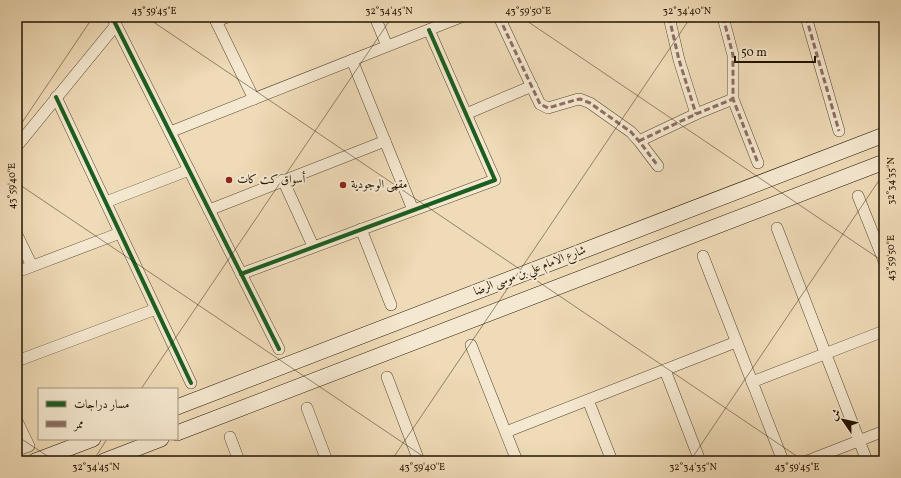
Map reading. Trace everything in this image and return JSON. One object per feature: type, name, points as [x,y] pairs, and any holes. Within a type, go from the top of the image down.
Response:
[{"type":"main road","name":"شارع الامام علي بن موسى الرضا","points":[[178,407],[884,135]]},
{"type":"main road","name":"شارع الامام علي بن موسى الرضا","points":[[178,433],[884,162]]},
{"type":"main road","points":[[35,461],[89,440]]},
{"type":"main road","points":[[104,461],[158,440]]},
{"type":"street","points":[[227,17],[215,19],[254,99]]},
{"type":"street","points":[[375,17],[387,46]]},
{"type":"street","points":[[170,132],[461,17]]},
{"type":"street","points":[[499,17],[540,104],[545,107],[552,108],[575,100],[585,100],[622,125],[639,141],[658,166]]},
{"type":"street","points":[[669,17],[679,60],[696,114]]},
{"type":"street","points":[[723,17],[733,56],[733,99],[758,163]]},
{"type":"street","points":[[806,17],[839,131]]},
{"type":"street","points":[[18,144],[114,21],[279,349]]},
{"type":"street","points":[[241,274],[313,246],[495,180],[429,30]]},
{"type":"street","points":[[352,60],[413,210]]},
{"type":"street","points":[[466,114],[532,86]]},
{"type":"street","points":[[56,97],[191,383]]},
{"type":"street","points":[[639,141],[696,114],[733,99]]},
{"type":"street","points":[[209,210],[385,141]]},
{"type":"street","points":[[106,202],[189,170]]},
{"type":"street","points":[[283,180],[313,246]]},
{"type":"street","points":[[858,196],[884,261]]},
{"type":"street","points":[[776,228],[867,461]]},
{"type":"street","points":[[361,229],[391,305]]},
{"type":"street","points":[[17,272],[120,233]]},
{"type":"street","points":[[17,235],[32,266]]},
{"type":"street","points":[[702,256],[783,461]]},
{"type":"street","points":[[17,361],[156,309]]},
{"type":"street","points":[[752,382],[884,331]]},
{"type":"street","points":[[506,432],[736,342]]},
{"type":"street","points":[[471,345],[517,461]]},
{"type":"street","points":[[665,370],[700,461]]},
{"type":"street","points":[[387,377],[419,461]]},
{"type":"street","points":[[588,400],[612,461]]},
{"type":"street","points":[[307,408],[327,461]]},
{"type":"street","points":[[17,421],[29,446],[17,450]]},
{"type":"street","points":[[807,461],[884,431]]},
{"type":"street","points":[[230,437],[239,461]]},
{"type":"marked path","points":[[499,17],[540,104],[548,108],[580,99],[590,103],[631,132],[658,166]]},
{"type":"marked path","points":[[669,17],[679,60],[696,114]]},
{"type":"marked path","points":[[723,17],[733,55],[733,99],[758,163]]},
{"type":"marked path","points":[[806,17],[839,131]]},
{"type":"marked path","points":[[639,141],[696,114],[733,99]]},
{"type":"cycle path","points":[[112,17],[279,349]]},
{"type":"cycle path","points":[[241,274],[495,180],[429,30]]},
{"type":"cycle path","points":[[56,97],[191,383]]},
{"type":"place","name":"أسواق كت كات","points":[[229,180]]},
{"type":"place","name":"مقهى الوجودية","points":[[343,185]]}]
